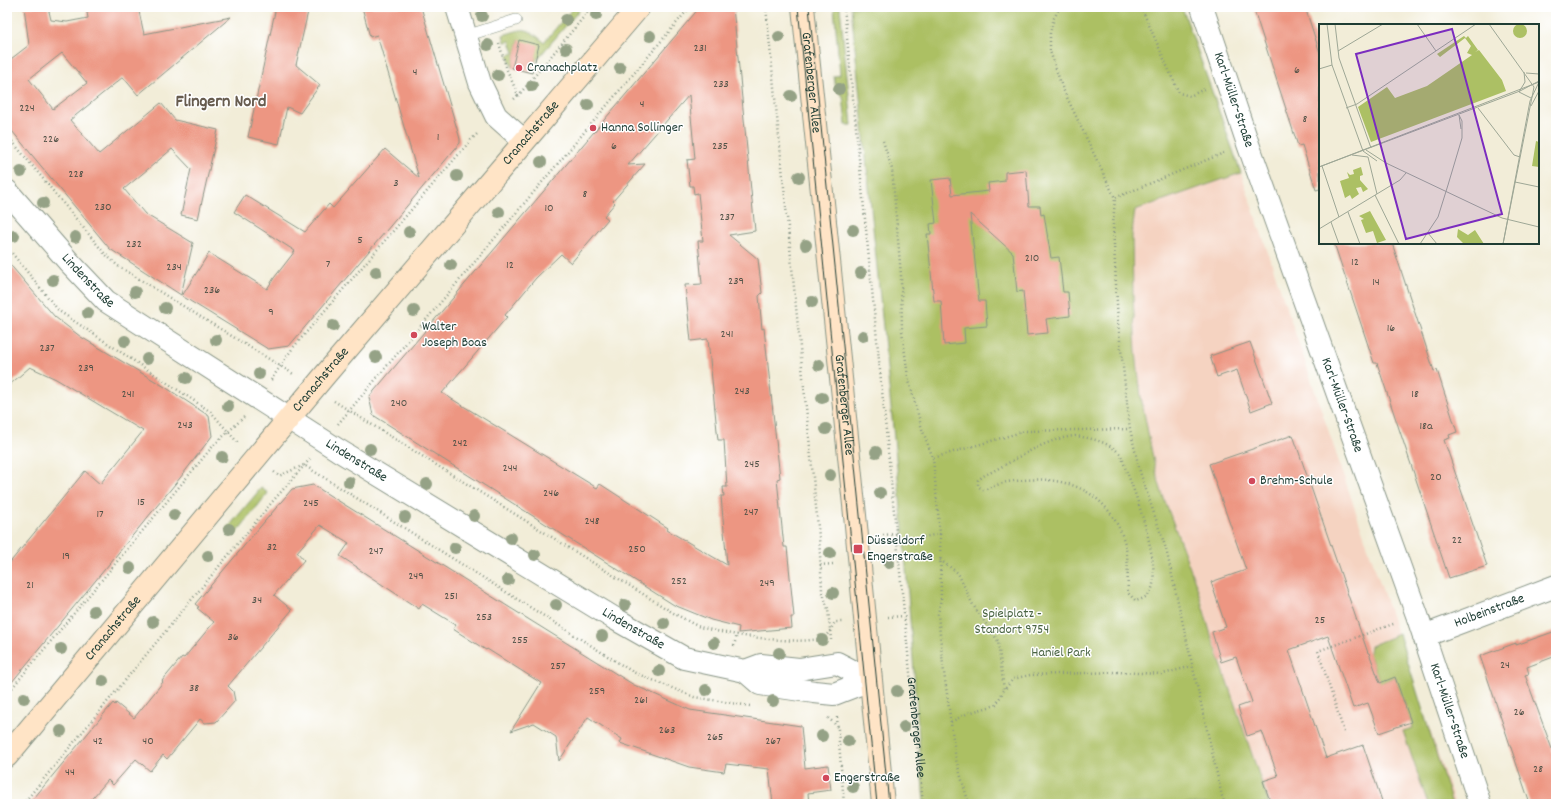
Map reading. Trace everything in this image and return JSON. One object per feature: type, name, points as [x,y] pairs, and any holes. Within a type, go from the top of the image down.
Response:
[{"type":"main road","name":"Cranachstraße","points":[[7,756],[289,418],[639,7]]},
{"type":"main road","name":"Grafenberger Allee","points":[[803,7],[883,804]]},
{"type":"street","points":[[457,7],[480,83],[496,116],[524,141]]},
{"type":"street","name":"Karl-Müller-Straße","points":[[1202,7],[1248,144],[1417,615],[1480,804]]},
{"type":"street","name":"Lindenstraße","points":[[7,191],[69,262],[106,300],[289,418],[617,620],[684,658],[745,671],[760,684],[834,694],[870,680]]},
{"type":"street","name":"Holbeinstraße","points":[[1424,636],[1556,586]]},
{"type":"street","name":"Lindenstraße","points":[[745,671],[761,665],[798,669],[837,664],[870,680]]},
{"type":"lane","points":[[466,36],[516,20]]},
{"type":"path","points":[[495,27],[507,70],[518,95],[592,7]]},
{"type":"path","points":[[338,424],[690,7]]},
{"type":"path","points":[[766,7],[819,529],[822,590],[828,609],[831,646]]},
{"type":"path","name":"Grafenberger Allee","points":[[844,7],[903,616],[923,804]]},
{"type":"path","points":[[1060,7],[1054,18],[1050,33],[1050,51],[1062,87],[1115,198],[1113,224],[1117,316],[1130,429],[1140,472],[1166,549],[1225,804]]},
{"type":"path","points":[[1141,7],[1179,93],[1190,96],[1205,88],[1229,84]]},
{"type":"path","points":[[268,384],[297,343],[471,140],[483,128]]},
{"type":"path","points":[[7,135],[105,254],[118,266],[296,376]]},
{"type":"path","points":[[883,141],[892,169],[901,275],[902,332],[908,377],[922,429],[933,458],[940,534],[939,560],[941,598],[938,614],[956,760],[969,804]]},
{"type":"path","points":[[1115,198],[1248,144]]},
{"type":"path","points":[[7,247],[59,311],[211,412],[240,444]]},
{"type":"path","points":[[335,401],[676,614],[700,627],[752,638],[798,640],[821,638],[826,636],[835,622],[841,622]]},
{"type":"path","points":[[7,694],[213,446],[244,417]]},
{"type":"path","points":[[933,458],[1025,431],[1130,429]]},
{"type":"path","points":[[1060,430],[1061,437]]},
{"type":"path","points":[[1074,436],[1090,438],[1109,445],[1120,454],[1136,494],[1150,544],[1153,577],[1151,590],[1145,598],[1136,601],[1128,592],[1125,545],[1118,526],[1111,512],[1100,501],[1087,492],[1070,484],[1053,480],[1003,482],[983,490],[978,486],[978,480],[985,475],[1030,451],[1061,437],[1074,436]]},
{"type":"path","points":[[22,804],[304,465]]},
{"type":"path","points":[[883,535],[896,534]]},
{"type":"path","points":[[896,542],[940,534]]},
{"type":"path","points":[[939,560],[958,573],[973,605],[998,641],[1004,690]]},
{"type":"path","points":[[820,565],[833,564]]},
{"type":"path","points":[[1344,732],[1318,651],[1417,615]]},
{"type":"path","points":[[888,617],[903,616]]},
{"type":"path","points":[[734,648],[737,634]]},
{"type":"path","points":[[951,722],[968,713],[996,705],[1004,690],[1013,678],[1030,675],[1114,672],[1163,674],[1192,666]]},
{"type":"path","points":[[837,716],[844,804]]},
{"type":"shaded area","name":"Brehm-Schule","points":[[1241,173],[1455,804],[1269,804],[1210,632],[1197,587],[1162,493],[1155,468],[1141,397],[1136,352],[1132,233],[1135,210]]},
{"type":"green space","points":[[574,7],[582,7],[534,63],[519,40],[512,68],[508,55],[514,53],[510,41],[505,42],[503,35],[525,30],[533,33],[544,42]]},
{"type":"green space","points":[[834,7],[840,7],[852,125],[846,125],[843,96],[836,88],[834,76],[840,75]]},
{"type":"green space","name":"Haniel Park","points":[[851,7],[1182,7],[1241,173],[1135,210],[1132,233],[1136,352],[1141,397],[1155,468],[1162,493],[1197,587],[1210,632],[1269,804],[924,804],[903,528]]},
{"type":"green space","points":[[261,488],[268,493],[234,536],[226,530]]},
{"type":"green space","points":[[1399,634],[1452,804],[1428,804],[1403,731],[1413,728],[1395,677],[1380,683],[1369,653],[1370,646]]},
{"type":"building","points":[[24,7],[48,7],[51,20],[67,22],[88,18],[86,7],[138,7],[144,34],[231,17],[138,95],[123,77],[70,120],[99,154],[161,103],[175,120],[218,130],[198,219],[181,215],[191,169],[172,149],[124,189],[145,214],[193,243],[181,295],[110,249],[7,125],[7,62],[29,45]],"holes":[[[62,53],[87,83],[53,109],[29,79]]]},
{"type":"building","points":[[276,7],[309,7],[296,65],[320,85],[300,113],[287,107],[279,144],[248,137]]},
{"type":"building","points":[[362,7],[421,7],[460,143],[289,346],[268,349],[182,296],[209,253],[267,289],[295,251],[234,212],[245,195],[305,232],[329,204],[333,208],[385,149],[419,178],[377,35],[370,37]]},
{"type":"building","points":[[700,7],[733,7],[755,231],[729,235],[758,259],[762,293],[759,296],[762,329],[764,328],[780,478],[777,479],[784,547],[787,547],[794,617],[791,617],[792,628],[738,633],[739,627],[711,620],[674,605],[373,415],[369,397]],"holes":[[[689,95],[695,159],[687,160],[690,186],[693,186],[694,194],[698,193],[703,241],[698,241],[702,284],[685,285],[691,341],[708,339],[718,440],[724,440],[727,487],[723,487],[724,496],[721,496],[727,565],[667,530],[668,528],[600,484],[597,488],[442,393],[507,317],[505,315],[536,278],[561,254],[571,263],[608,219],[604,216],[615,203],[613,201],[645,164],[628,165]]]},
{"type":"building","points":[[1253,7],[1305,7],[1319,50],[1319,189],[1316,190],[1302,145],[1298,146]]},
{"type":"building","points":[[519,40],[539,45],[532,73],[512,68]]},
{"type":"building","points":[[1026,170],[1029,206],[1040,206],[1041,215],[1044,214],[1051,258],[1059,257],[1063,292],[1068,292],[1070,316],[1046,319],[1048,333],[1027,335],[1023,291],[1017,292],[1013,253],[970,214],[979,301],[985,301],[987,326],[964,328],[965,343],[944,345],[941,301],[934,301],[927,234],[931,234],[930,224],[936,223],[931,180],[950,178],[952,195],[989,191],[988,183],[1005,181],[1005,172]]},
{"type":"building","points":[[1334,244],[1392,244],[1434,371],[1437,370],[1457,432],[1449,435],[1450,438],[1444,440],[1487,566],[1449,578],[1377,363],[1374,363]]},
{"type":"building","points":[[7,261],[55,317],[81,337],[165,387],[209,416],[212,436],[180,478],[7,688],[7,566],[85,471],[100,484],[143,431],[56,379],[30,367],[7,387]]},
{"type":"building","points":[[1250,342],[1272,403],[1251,411],[1237,370],[1217,377],[1210,356]]},
{"type":"building","points":[[1293,435],[1368,653],[1380,683],[1395,677],[1411,722],[1379,733],[1368,703],[1353,708],[1328,636],[1289,650],[1326,758],[1363,745],[1383,804],[1271,804],[1263,781],[1278,776],[1262,731],[1247,736],[1238,707],[1252,702],[1236,657],[1221,662],[1212,632],[1226,627],[1211,582],[1246,570],[1209,464]]},
{"type":"building","points":[[313,485],[634,685],[690,710],[801,726],[805,768],[828,765],[831,790],[808,793],[809,804],[773,804],[769,769],[726,764],[724,772],[689,767],[620,743],[622,739],[588,717],[559,761],[556,737],[534,723],[511,731],[541,683],[453,629],[456,625],[422,604],[419,609],[340,556],[349,543],[320,525],[297,552],[304,560],[274,595],[292,610],[228,686],[233,691],[235,701],[216,722],[205,723],[200,719],[167,759],[163,755],[150,771],[136,759],[113,785],[108,780],[87,804],[29,804],[113,703],[115,705],[116,703],[134,718],[182,657],[184,658],[214,622],[197,608],[199,607],[195,604],[292,489]]},
{"type":"building","points":[[1556,631],[1556,656],[1527,667],[1529,674],[1525,675],[1556,760],[1556,804],[1530,804],[1480,656]]},
{"type":"tram line","points":[[798,7],[877,804]]},
{"type":"tram line","points":[[809,7],[889,804]]},
{"type":"place","name":"Cranachplatz","points":[[519,68]]},
{"type":"place","name":"Hanna Sollinger","points":[[593,128]]},
{"type":"place","name":"Walter Joseph Boas","points":[[414,335]]},
{"type":"place","name":"Brehm-Schule","points":[[1252,481]]},
{"type":"place","name":"Düsseldorf Engerstraße","points":[[858,549]]},
{"type":"place","name":"Engerstraße","points":[[826,778]]},
{"type":"district","name":"Flingern Nord","points":[[221,102]]},
{"type":"park label","name":"Spielplatz - Standort 9754","points":[[1012,622]]}]
